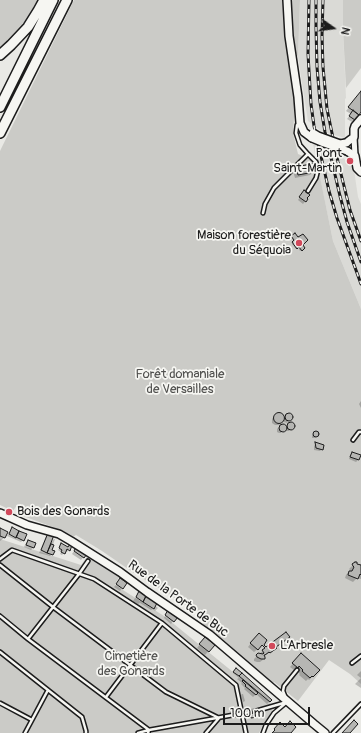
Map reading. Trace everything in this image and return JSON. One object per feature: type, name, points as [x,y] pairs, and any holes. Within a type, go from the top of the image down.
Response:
[{"type":"highway","points":[[0,55],[28,27],[44,0]]},
{"type":"highway","points":[[0,107],[53,0]]},
{"type":"highway","points":[[0,133],[67,0]]},
{"type":"main road","points":[[287,0],[289,36],[304,132],[328,145],[351,150]]},
{"type":"main road","points":[[361,118],[354,129],[351,150],[357,168],[361,172]]},
{"type":"main road","name":"Rue de la Porte de Buc","points":[[0,513],[28,525],[59,534],[120,572],[210,635],[325,733]]},
{"type":"lane","points":[[301,120],[297,125],[296,133],[300,145],[316,162],[318,170],[316,178],[308,191]]},
{"type":"lane","points":[[264,213],[265,204],[274,188],[308,154]]},
{"type":"lane","points":[[353,440],[359,432],[361,432]]},
{"type":"lane","points":[[0,559],[12,550],[94,579],[162,623],[236,685],[246,733]]},
{"type":"lane","points":[[28,639],[88,561]]},
{"type":"lane","points":[[0,565],[130,666],[166,692],[218,718]]},
{"type":"lane","points":[[0,616],[28,639],[106,697],[149,732]]},
{"type":"lane","points":[[106,697],[162,623]]},
{"type":"lane","points":[[0,652],[82,717],[86,733]]},
{"type":"lane","points":[[352,663],[361,656]]},
{"type":"lane","points":[[288,702],[283,691],[284,686],[297,670]]},
{"type":"lane","points":[[25,733],[48,690]]},
{"type":"lane","points":[[256,711],[288,702]]},
{"type":"lane","points":[[263,733],[266,725],[274,713],[288,702]]},
{"type":"lane","points":[[0,703],[32,720]]},
{"type":"lane","points":[[333,733],[361,704]]},
{"type":"lane","points":[[138,733],[250,712]]},
{"type":"lane","points":[[206,733],[218,718]]},
{"type":"shaded area","points":[[300,0],[343,0],[346,98],[345,138],[321,131],[308,121],[298,57]]},
{"type":"shaded area","points":[[313,144],[324,149],[326,159],[342,157],[354,170],[358,197],[361,204],[361,309],[333,241]]},
{"type":"green space","points":[[0,0],[40,0],[22,29],[0,49]]},
{"type":"green space","name":"Forêt domaniale de Versailles","points":[[74,0],[284,0],[285,36],[295,103],[293,133],[298,154],[317,162],[333,241],[361,309],[361,684],[350,674],[329,660],[298,701],[274,682],[273,683],[203,624],[206,619],[178,600],[76,535],[73,537],[61,530],[23,516],[25,510],[17,505],[13,511],[0,505],[0,151]]},
{"type":"green space","points":[[291,0],[300,0],[298,57],[294,49]]},
{"type":"green space","points":[[343,0],[361,0],[361,68],[346,88],[343,29]]},
{"type":"green space","name":"Cimetière des Gonards","points":[[0,539],[81,565],[87,557],[119,577],[115,585],[164,616],[270,702],[272,711],[259,733],[0,733]]},
{"type":"building","points":[[361,91],[361,112],[359,115],[348,107]]},
{"type":"building","points":[[353,110],[359,115],[355,120],[349,116]]},
{"type":"building","points":[[315,163],[317,169],[314,172],[298,175],[296,167]]},
{"type":"building","points":[[304,190],[310,195],[306,202],[299,197]]},
{"type":"building","name":"Maison forestière du Séquoia","points":[[295,233],[298,237],[303,234],[308,240],[303,245],[305,248],[302,251],[299,247],[297,249],[292,242],[294,240],[291,236]]},
{"type":"building","points":[[279,412],[283,414],[285,418],[283,422],[279,424],[275,422],[273,418],[275,414]]},
{"type":"building","points":[[289,413],[292,414],[292,420],[289,421],[286,420],[285,417],[286,414]]},
{"type":"building","points":[[291,422],[294,423],[294,429],[291,430],[288,429],[287,426],[288,423]]},
{"type":"building","points":[[283,424],[286,425],[286,431],[283,432],[280,431],[279,428],[280,425]]},
{"type":"building","points":[[316,431],[319,434],[316,437],[313,434]]},
{"type":"building","points":[[315,442],[324,445],[323,450],[316,448]]},
{"type":"building","points":[[352,452],[361,455],[359,460],[350,457]]},
{"type":"building","points":[[12,527],[19,531],[16,538],[9,534]]},
{"type":"building","points":[[0,528],[8,532],[5,538],[0,536]]},
{"type":"building","points":[[19,531],[27,534],[24,541],[16,537]]},
{"type":"building","points":[[48,533],[54,535],[47,553],[41,550]]},
{"type":"building","points":[[28,540],[36,543],[34,548],[26,545]]},
{"type":"building","points":[[61,543],[68,547],[70,544],[72,545],[70,551],[67,549],[65,554],[61,552],[62,550],[59,548]]},
{"type":"building","points":[[51,544],[54,545],[52,550],[55,551],[53,555],[47,553]]},
{"type":"building","points":[[76,547],[87,554],[84,558],[74,551]]},
{"type":"building","points":[[355,562],[361,565],[361,575],[360,574],[358,579],[348,575],[349,571],[352,571],[354,567],[352,564]]},
{"type":"building","points":[[120,578],[127,583],[123,589],[116,584]]},
{"type":"building","points":[[139,591],[146,596],[143,602],[136,597]]},
{"type":"building","points":[[146,596],[157,603],[154,609],[143,602]]},
{"type":"building","points":[[168,610],[178,617],[174,622],[165,615]]},
{"type":"building","name":"L’Arbresle","points":[[286,632],[290,637],[270,653],[269,652],[264,655],[265,659],[257,657],[256,655],[258,653],[264,653],[262,650],[265,648],[262,645],[258,650],[250,643],[259,633],[267,640],[264,645],[266,647]]},
{"type":"building","points":[[205,637],[215,645],[209,652],[199,644]]},
{"type":"building","points":[[301,653],[320,670],[313,677],[312,676],[310,678],[299,666],[298,668],[292,663]]},
{"type":"building","points":[[236,668],[242,673],[239,676],[233,672]]},
{"type":"building","points":[[242,673],[272,700],[270,702],[239,676]]},
{"type":"building","points":[[243,680],[258,693],[256,695],[245,686],[246,685],[242,681]]},
{"type":"building","points":[[256,712],[257,717],[251,718],[250,714]]},
{"type":"building","points":[[354,720],[358,724],[350,733],[342,733]]},
{"type":"building","points":[[290,721],[296,727],[291,733],[272,733],[280,722],[285,727]]},
{"type":"railway","points":[[309,0],[308,54],[314,126],[329,191],[337,218],[361,284]]},
{"type":"railway","points":[[316,0],[317,67],[320,102],[325,132],[347,222],[361,262]]},
{"type":"railway","points":[[323,0],[323,67],[327,109],[350,210],[361,241]]},
{"type":"place","name":"Pont Saint-Martin","points":[[350,161]]},
{"type":"place","name":"Maison forestière du Séquoia","points":[[299,243]]},
{"type":"place","name":"Bois des Gonards","points":[[9,512]]},
{"type":"place","name":"L’Arbresle","points":[[272,646]]}]
